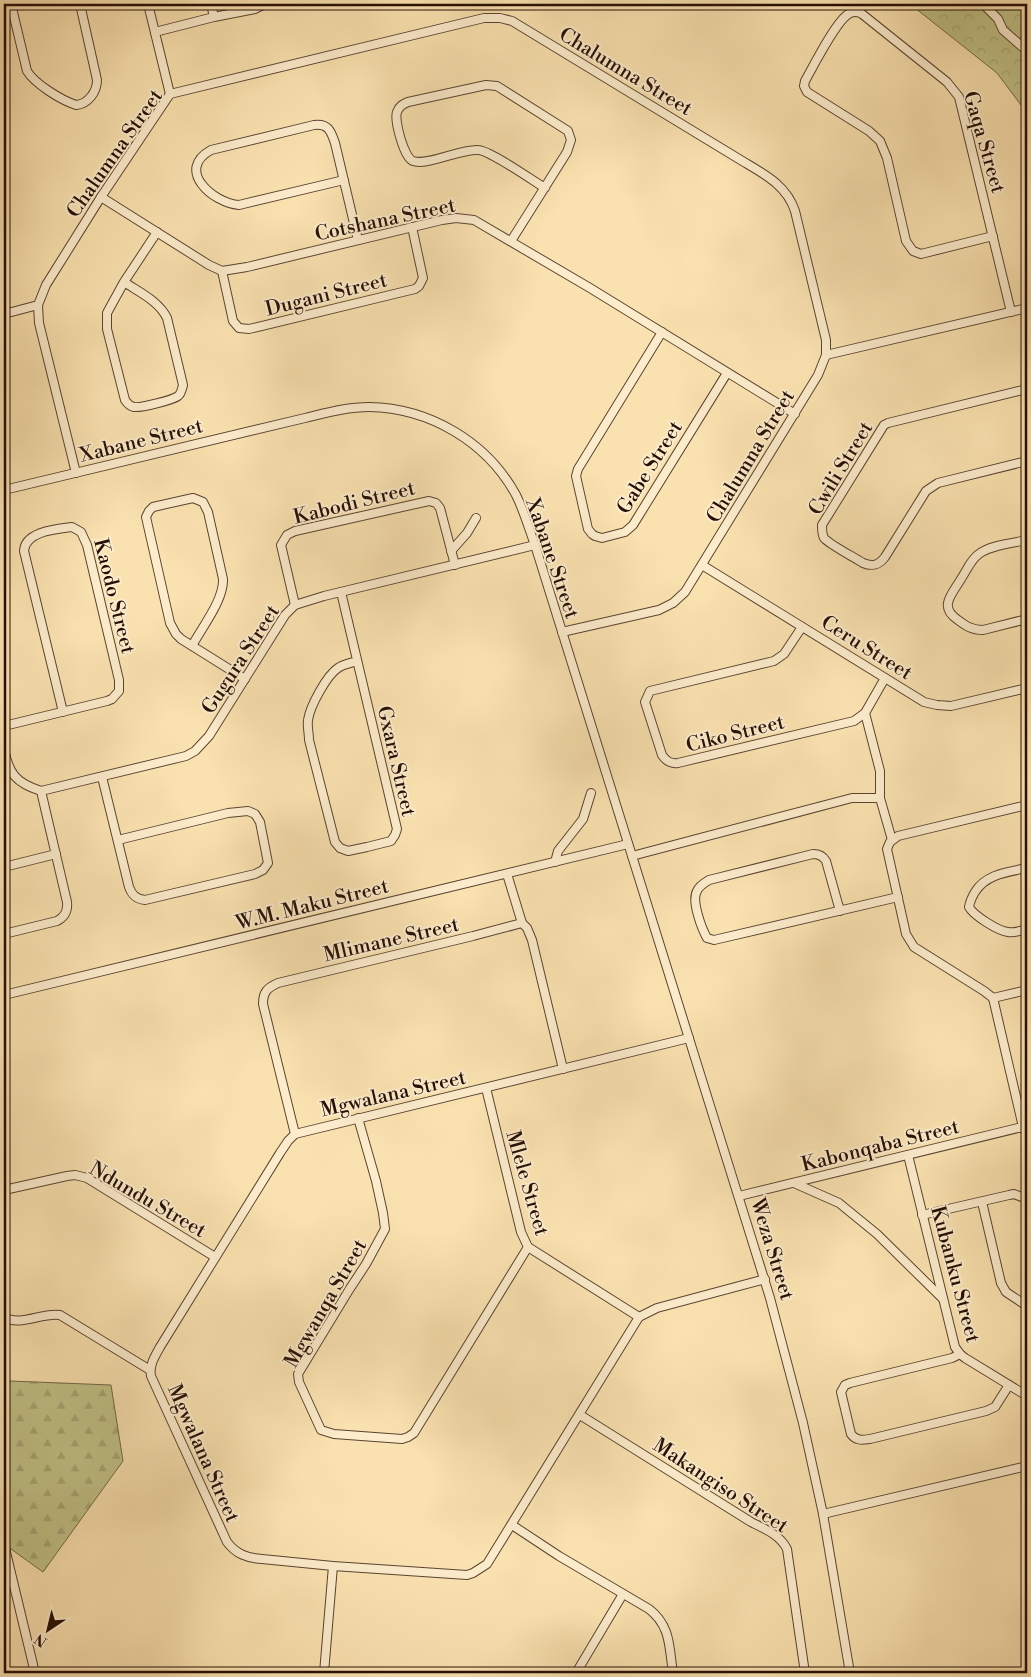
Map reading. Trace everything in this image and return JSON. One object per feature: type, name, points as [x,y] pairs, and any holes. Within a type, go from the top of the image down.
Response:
[{"type":"street","points":[[11,4],[27,71],[30,76],[76,105],[84,103],[97,85],[80,4]]},
{"type":"street","points":[[148,4],[170,94]]},
{"type":"street","points":[[211,4],[214,17]]},
{"type":"street","points":[[155,32],[265,4]]},
{"type":"street","points":[[983,4],[998,19],[1003,30],[1027,51]]},
{"type":"street","name":"Gaqa Street","points":[[993,236],[919,254],[913,250],[906,241],[886,153],[880,141],[869,131],[807,92],[804,86],[805,80],[839,24],[849,13],[862,14],[947,82],[959,97],[993,236],[1010,312]]},
{"type":"street","name":"Chalumna Street","points":[[76,473],[39,323],[38,305],[46,285],[101,197],[170,94],[484,18],[491,17],[512,21],[766,175],[784,189],[793,204],[800,228],[826,340],[826,355],[818,375],[685,592],[674,603],[658,610],[562,632]]},
{"type":"street","points":[[511,241],[545,188],[567,152],[570,145],[570,135],[565,128],[497,86],[486,85],[408,102],[402,104],[397,111],[396,116],[403,148],[406,155],[412,161],[422,162],[469,150],[482,150],[545,188]]},
{"type":"street","points":[[344,180],[239,205],[227,203],[205,189],[197,178],[196,172],[202,157],[211,150],[323,124],[332,134],[344,180],[358,240]]},
{"type":"street","points":[[101,197],[209,265],[222,271]]},
{"type":"street","name":"Cotshana Street","points":[[222,271],[247,267],[442,220],[465,218],[474,220],[795,414]]},
{"type":"street","name":"Dugani Street","points":[[222,271],[233,321],[239,328],[249,329],[415,289],[423,278],[412,227]]},
{"type":"street","points":[[124,282],[156,304],[167,318],[183,386],[180,394],[174,398],[135,407],[130,406],[125,400],[106,319],[108,309],[124,282],[157,232]]},
{"type":"street","points":[[4,314],[38,305]]},
{"type":"street","points":[[826,355],[1027,308]]},
{"type":"street","name":"Gabe Street","points":[[662,332],[578,469],[576,476],[588,529],[595,536],[602,538],[625,532],[633,525],[727,372]]},
{"type":"street","name":"Cwili Street","points":[[1027,388],[886,423],[822,526],[824,538],[868,565],[878,564],[885,557],[918,502],[929,488],[938,483],[1027,461]]},
{"type":"street","name":"Xabane Street","points":[[4,490],[345,409],[369,407],[394,410],[418,415],[443,425],[481,451],[504,477],[516,495],[535,545],[628,844]]},
{"type":"street","points":[[192,646],[219,598],[223,586],[223,578],[208,512],[203,502],[193,498],[154,507],[149,511],[146,522],[170,623],[176,634],[192,646],[245,679]]},
{"type":"street","name":"Kabodi Street","points":[[295,605],[281,545],[287,536],[295,531],[429,501],[436,503],[440,508],[455,565]]},
{"type":"street","points":[[451,551],[476,518]]},
{"type":"street","name":"Kaodo Street","points":[[4,726],[63,712],[112,699],[119,691],[120,686],[87,545],[81,532],[72,527],[33,536],[26,542],[24,551],[63,712]]},
{"type":"street","points":[[1027,540],[986,550],[977,556],[950,597],[947,605],[952,616],[969,628],[978,630],[1027,619]]},
{"type":"street","name":"Gugura Street","points":[[41,791],[186,756],[195,751],[209,736],[280,623],[295,605],[312,598],[535,545]]},
{"type":"street","name":"Ceru Street","points":[[702,565],[924,702],[951,706],[1027,688]]},
{"type":"street","name":"Gxara Street","points":[[341,592],[397,828],[395,835],[387,843],[348,851],[340,848],[335,842],[308,725],[313,705],[328,679],[340,666],[357,661]]},
{"type":"street","name":"Ciko Street","points":[[802,627],[784,654],[774,661],[650,692],[645,702],[663,758],[669,762],[678,763],[846,723],[860,718],[865,713]]},
{"type":"street","points":[[885,678],[865,713],[880,771],[880,798],[892,840]]},
{"type":"street","points":[[4,749],[11,772],[23,784],[41,791],[67,902],[67,911],[62,918],[4,934]]},
{"type":"street","points":[[102,777],[129,887],[135,897],[145,900],[256,874],[263,870],[268,863],[260,822],[255,814],[248,810],[228,813],[118,840]]},
{"type":"street","points":[[555,862],[558,851],[583,819],[592,793]]},
{"type":"street","points":[[632,856],[852,798],[880,798]]},
{"type":"street","points":[[1025,1128],[993,998],[914,947],[906,934],[887,854],[888,846],[892,840],[902,835],[1027,805]]},
{"type":"street","name":"Weza Street","points":[[628,844],[740,1196],[794,1385],[823,1514],[850,1673]]},
{"type":"street","name":"W.M. Maku Street","points":[[4,995],[628,844]]},
{"type":"street","points":[[4,867],[56,854]]},
{"type":"street","points":[[840,911],[826,861],[818,854],[709,880],[695,893],[695,902],[702,928],[708,938],[714,940],[840,911],[898,897]]},
{"type":"street","points":[[1027,868],[984,881],[970,901],[969,907],[974,914],[1005,932],[1027,929]]},
{"type":"street","points":[[507,874],[522,923],[533,943],[563,1069]]},
{"type":"street","name":"Mlimane Street","points":[[295,1134],[263,1004],[263,996],[269,987],[278,983],[522,923]]},
{"type":"street","points":[[993,998],[1027,990]]},
{"type":"street","name":"Mgwalana Street","points":[[639,1317],[487,1564],[467,1575],[333,1566],[251,1558],[236,1552],[227,1542],[190,1464],[150,1370],[160,1347],[215,1257],[280,1153],[295,1134],[689,1038]]},
{"type":"street","name":"Mlele Street","points":[[486,1088],[521,1232],[528,1247],[639,1317]]},
{"type":"street","name":"Mgwanqa Street","points":[[358,1118],[376,1181],[385,1229],[366,1264],[298,1374],[299,1382],[321,1430],[334,1434],[402,1439],[414,1433],[528,1247]]},
{"type":"street","name":"Kabonqaba Street","points":[[740,1196],[1025,1128]]},
{"type":"street","name":"Kubanku Street","points":[[908,1155],[954,1344],[960,1354],[1027,1396]]},
{"type":"street","name":"Ndundu Street","points":[[4,1190],[67,1176],[75,1175],[87,1178],[215,1257]]},
{"type":"street","points":[[794,1182],[839,1203],[877,1234],[942,1298]]},
{"type":"street","points":[[922,1215],[1014,1194],[1027,1199]]},
{"type":"street","points":[[982,1202],[1001,1283],[1006,1292],[1027,1306]]},
{"type":"street","points":[[639,1317],[657,1308],[765,1279]]},
{"type":"street","points":[[4,1317],[13,1321],[52,1314],[60,1315],[150,1370]]},
{"type":"street","points":[[960,1354],[952,1358],[850,1382],[845,1385],[841,1392],[853,1437],[859,1440],[870,1439],[986,1411],[995,1406],[1009,1385]]},
{"type":"street","name":"Makangiso Street","points":[[580,1415],[783,1541],[787,1549],[806,1673]]},
{"type":"street","points":[[823,1514],[1027,1466]]},
{"type":"street","points":[[512,1525],[658,1616],[667,1631],[673,1673]]},
{"type":"street","points":[[4,1544],[35,1673]]},
{"type":"street","points":[[324,1673],[333,1566]]},
{"type":"street","points":[[576,1673],[623,1594]]},
{"type":"green space","points":[[910,4],[1027,4],[1027,113],[997,73]]},
{"type":"green space","points":[[10,1381],[111,1385],[123,1461],[43,1572],[4,1544],[4,1389]]}]
